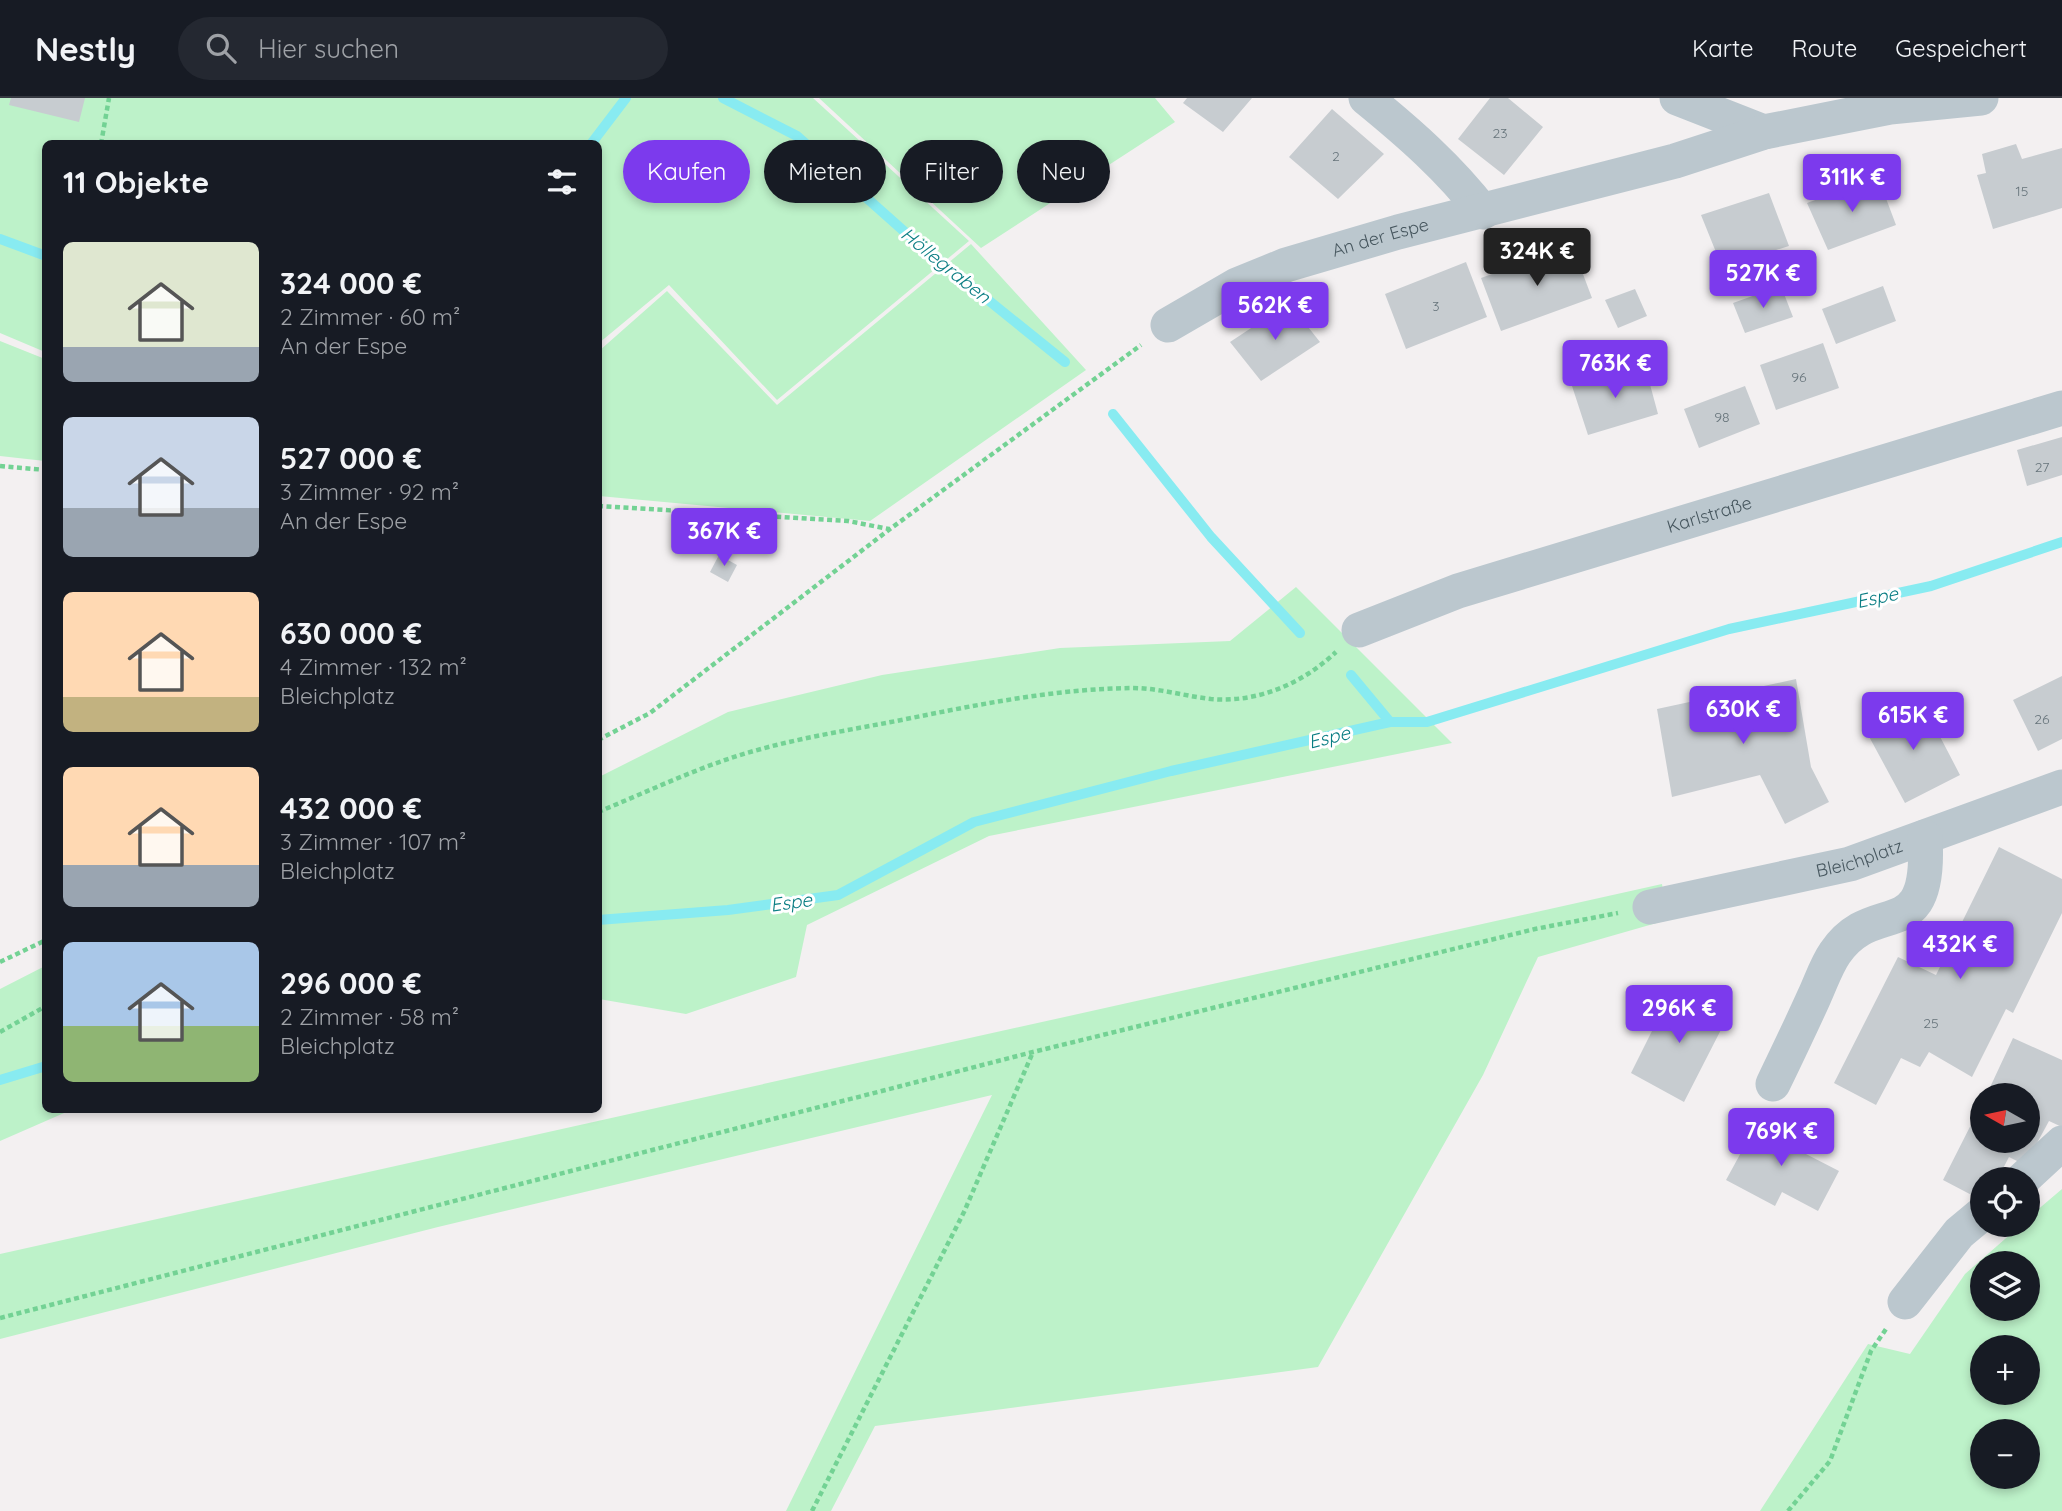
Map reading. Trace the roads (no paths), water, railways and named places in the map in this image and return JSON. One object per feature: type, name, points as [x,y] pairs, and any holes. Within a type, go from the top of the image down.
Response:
[{"type":"street","points":[[1366,98],[1418,140],[1464,187],[1483,212]]},
{"type":"street","points":[[1677,98],[1764,132]]},
{"type":"street","name":"An der Espe","points":[[1168,325],[1237,285],[1286,265],[1398,232],[1675,161],[1764,132],[1890,107],[1981,98]]},
{"type":"street","name":"Karlstraße","points":[[1359,630],[1458,591],[2062,408]]},
{"type":"street","name":"Bleichplatz","points":[[1650,907],[1850,864],[2062,787]]},
{"type":"street","points":[[1773,1084],[1833,956],[1848,936],[1910,909],[1923,890],[1927,867],[1924,837]]},
{"type":"street","points":[[2036,1167],[2062,1143]]},
{"type":"street","points":[[1905,1302],[1959,1233],[1970,1224]]},
{"type":"waterway","name":"Höllegraben","points":[[594,140],[626,98]]},
{"type":"waterway","name":"Höllegraben","points":[[723,98],[797,136],[915,241],[1065,362]]},
{"type":"waterway","name":"Höllegraben","points":[[0,239],[42,255]]},
{"type":"waterway","name":"Höllegraben","points":[[1113,414],[1211,537],[1300,633]]},
{"type":"waterway","name":"Espe","points":[[602,920],[728,910],[838,895],[974,822],[1171,771],[1390,722],[1427,722],[1729,629],[1931,586],[2062,542]]},
{"type":"waterway","name":"Höllegraben","points":[[1351,675],[1390,722]]},
{"type":"waterway","name":"Espe","points":[[0,1080],[42,1067]]}]
